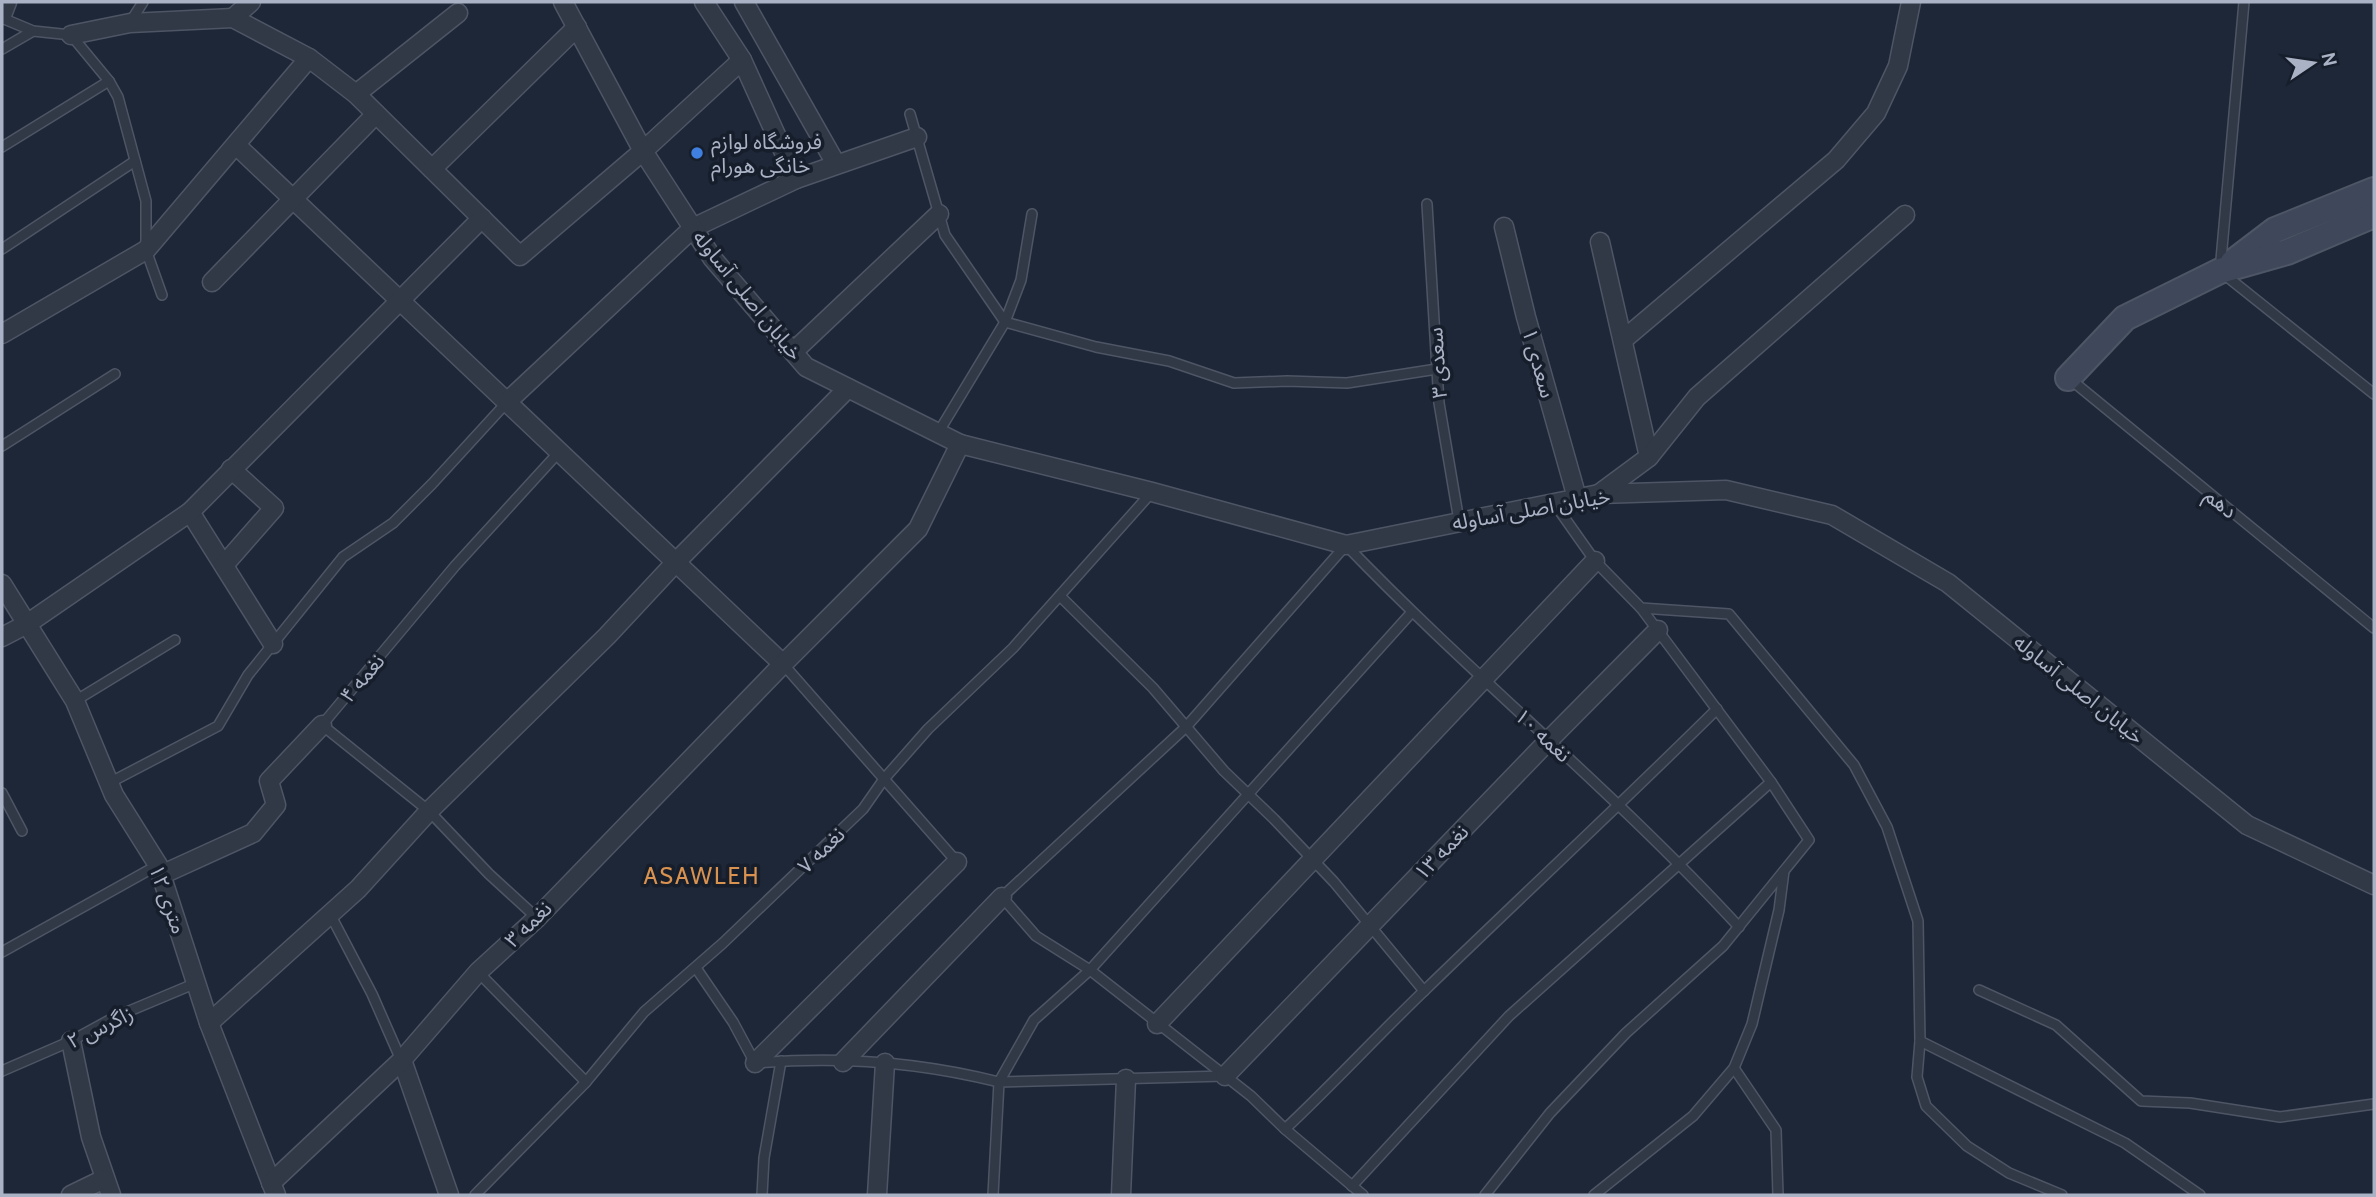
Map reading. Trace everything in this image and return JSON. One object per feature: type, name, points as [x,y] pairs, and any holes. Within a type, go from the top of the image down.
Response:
[{"type":"street","points":[[2,17],[7,2]]},
{"type":"street","points":[[233,18],[251,2]]},
{"type":"street","name":"خیابان اصلی آساوله","points":[[563,2],[643,151],[713,259],[806,367],[960,444],[1152,492],[1346,545],[1599,494],[1726,490],[1832,515],[1948,583],[2247,825],[2374,885]]},
{"type":"street","points":[[704,2],[742,60],[796,178]]},
{"type":"street","points":[[744,2],[836,164]]},
{"type":"street","points":[[1623,340],[1836,160],[1876,113],[1898,66],[1911,2]]},
{"type":"street","points":[[356,94],[458,13]]},
{"type":"street","points":[[71,35],[130,23],[233,18],[309,58],[356,94],[520,256],[643,151],[742,60]]},
{"type":"street","points":[[432,169],[577,27]]},
{"type":"street","points":[[2,334],[146,250],[309,58]]},
{"type":"street","points":[[212,282],[376,114]]},
{"type":"street","points":[[508,401],[693,228],[796,178],[917,137]]},
{"type":"street","points":[[236,145],[783,664],[918,529],[960,444]]},
{"type":"street","points":[[2220,271],[2275,230],[2374,190]]},
{"type":"street","points":[[793,352],[939,214]]},
{"type":"street","points":[[1599,494],[1649,457],[1697,397],[1905,215]]},
{"type":"street","points":[[2068,378],[2124,318],[2220,271],[2287,252],[2374,215]]},
{"type":"street","points":[[2,637],[27,624],[190,512],[482,218]]},
{"type":"street","name":"سعدی ۱","points":[[1504,227],[1526,317],[1577,498]]},
{"type":"street","points":[[1600,242],[1649,457]]},
{"type":"street","points":[[209,1023],[358,889],[429,811],[607,636],[848,388]]},
{"type":"street","points":[[224,565],[274,508],[231,469]]},
{"type":"street","points":[[190,512],[273,644]]},
{"type":"street","points":[[1157,1024],[1595,561]]},
{"type":"street","name":"۱۲ متری","points":[[2,584],[75,701],[114,794],[159,870],[209,1023],[274,1189]]},
{"type":"street","name":"نغمه ۱۳","points":[[1226,1076],[1549,740],[1658,631]]},
{"type":"street","name":"نغمه ۳","points":[[274,1189],[402,1060],[478,972],[537,918],[783,664]]},
{"type":"street","name":"نغمه ۴","points":[[159,870],[253,833],[276,805],[268,781],[322,725]]},
{"type":"street","points":[[755,1063],[957,862]]},
{"type":"street","points":[[843,1062],[1002,897]]},
{"type":"street","points":[[71,1195],[108,1187],[91,1137],[72,1041]]},
{"type":"street","points":[[402,1060],[449,1195]]},
{"type":"street","points":[[877,1195],[885,1063]]},
{"type":"street","points":[[1121,1195],[1126,1079]]},
{"type":"lane","points":[[130,23],[143,2]]},
{"type":"lane","points":[[2244,2],[2220,271],[2374,394]]},
{"type":"lane","points":[[2,17],[33,31],[71,35],[109,81],[118,97],[146,201],[146,250],[162,295]]},
{"type":"lane","points":[[2,49],[33,31]]},
{"type":"lane","points":[[2,147],[109,81]]},
{"type":"lane","points":[[910,114],[945,235],[1005,322],[1096,347],[1169,362],[1234,383],[1347,383],[1437,369]]},
{"type":"lane","points":[[2,249],[135,161]]},
{"type":"lane","name":"سعدی ۳","points":[[1427,204],[1439,403],[1459,521]]},
{"type":"lane","points":[[938,433],[1005,322],[1021,281],[1032,214]]},
{"type":"lane","points":[[2,446],[115,374]]},
{"type":"lane","name":"دهم","points":[[2068,378],[2374,628]]},
{"type":"lane","points":[[110,783],[218,726],[248,675],[342,557],[393,523],[508,401]]},
{"type":"lane","name":"نغمه ۴","points":[[322,725],[455,566],[560,451]]},
{"type":"lane","name":"نغمه ۷","points":[[475,1195],[586,1082],[644,1012],[696,968],[863,809],[884,779],[928,729],[1013,648],[1152,492]]},
{"type":"lane","points":[[1485,1195],[1550,1113],[1626,1033],[1723,946],[1809,840],[1771,782],[1642,608],[1595,561],[1554,502]]},
{"type":"lane","points":[[1346,545],[1186,726],[1002,897],[1036,936],[1090,970],[1226,1076],[1363,1195]]},
{"type":"lane","name":"نغمه ۱۰","points":[[1346,545],[1412,612],[1681,864],[1739,927]]},
{"type":"lane","points":[[1060,596],[1153,688],[1224,771],[1314,860],[1424,991]]},
{"type":"lane","points":[[1642,608],[1729,614],[1854,765],[1887,827],[1918,921],[1920,1041],[1917,1077],[1927,1106],[1967,1146],[2009,1173],[2062,1195]]},
{"type":"lane","points":[[993,1195],[999,1082],[1034,1020],[1090,970],[1412,612]]},
{"type":"lane","points":[[75,701],[175,640]]},
{"type":"lane","points":[[783,664],[957,862]]},
{"type":"lane","points":[[1285,1129],[1717,709]]},
{"type":"lane","points":[[322,725],[429,811],[537,918]]},
{"type":"lane","points":[[1352,1186],[1509,1016],[1771,782]]},
{"type":"lane","points":[[2,793],[22,831]]},
{"type":"lane","points":[[2,952],[159,870]]},
{"type":"lane","points":[[1594,1195],[1693,1116],[1734,1068],[1752,1024],[1779,910],[1784,871]]},
{"type":"lane","points":[[330,914],[372,994],[402,1060]]},
{"type":"lane","points":[[696,968],[733,1022],[755,1063],[885,1063],[958,1072],[999,1082],[1226,1076]]},
{"type":"lane","points":[[478,972],[586,1082]]},
{"type":"lane","name":"زاگرس ۲","points":[[2,1071],[72,1041],[115,1017],[198,983]]},
{"type":"lane","points":[[1979,990],[2056,1025],[2141,1101],[2190,1103],[2280,1117],[2374,1104]]},
{"type":"lane","points":[[1920,1041],[2125,1143],[2200,1195]]},
{"type":"lane","points":[[761,1195],[764,1158],[781,1061]]},
{"type":"lane","points":[[1734,1068],[1776,1130],[1778,1195]]},
{"type":"place","name":"فروشگاه لوازم خانگی هورام","points":[[697,153]]},
{"type":"district","name":"ASAWLEH","points":[[702,876]]}]
